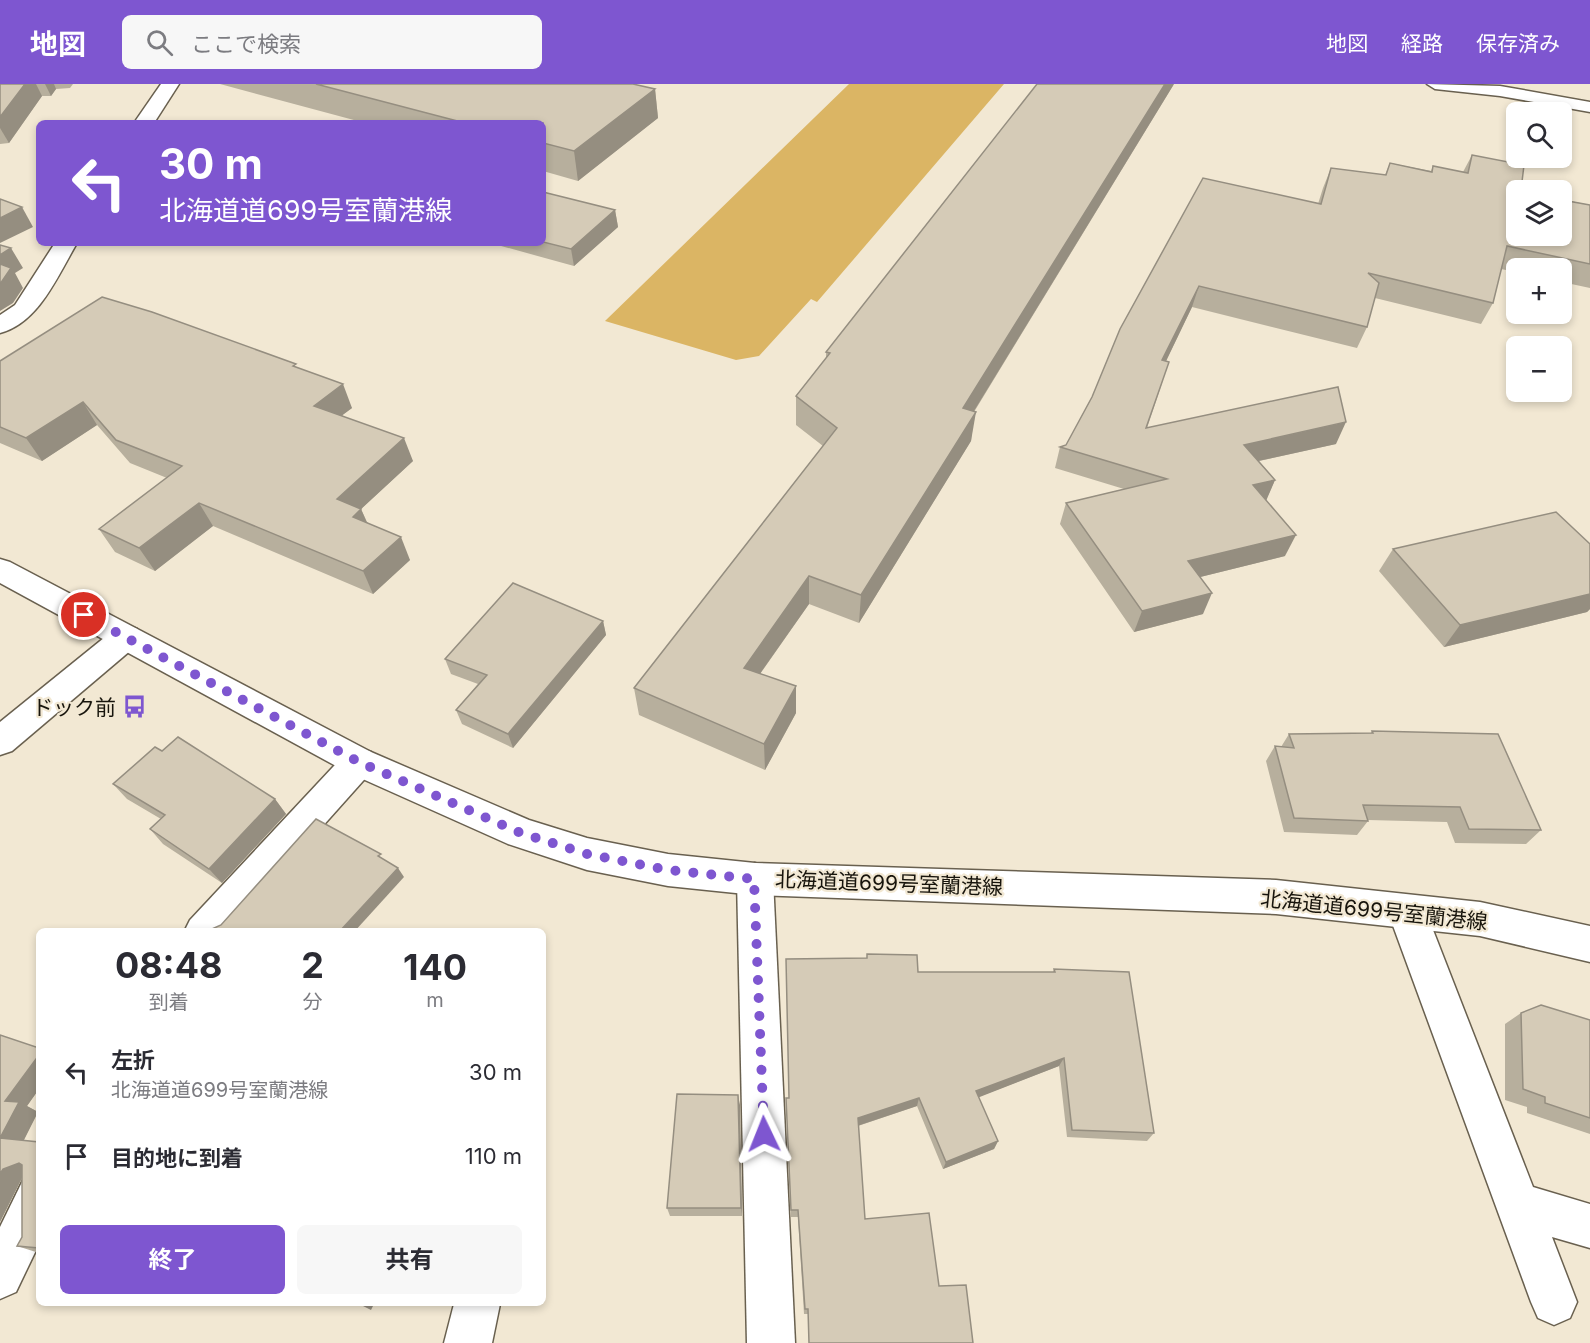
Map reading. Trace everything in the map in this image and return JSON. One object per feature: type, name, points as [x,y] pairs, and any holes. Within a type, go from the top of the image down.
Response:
[{"type":"main road","points":[[146,120],[170,84]]},
{"type":"main road","points":[[0,326],[24,310],[64,246]]},
{"type":"main road","name":"北海道道699号室蘭港線","points":[[0,570],[359,762],[521,833],[587,854],[668,870],[754,879],[1276,897],[1480,919],[1590,944]]},
{"type":"main road","points":[[0,741],[126,637]]},
{"type":"main road","points":[[207,928],[359,762]]},
{"type":"main road","points":[[754,879],[771,1343]]},
{"type":"main road","points":[[1407,912],[1554,1302]]},
{"type":"main road","points":[[0,1276],[36,1202]]},
{"type":"main road","points":[[1516,1204],[1590,1226]]},
{"type":"main road","points":[[468,1343],[477,1306]]},
{"type":"lane","points":[[1435,84],[1500,91],[1590,107]]},
{"type":"shaded area","points":[[849,84],[1004,84],[817,302],[811,299],[759,356],[736,360],[605,321]]},
{"type":"building","points":[[0,84],[25,84],[0,117]]},
{"type":"building","points":[[316,84],[633,84],[655,89],[574,151],[546,144],[546,120],[454,120]]},
{"type":"building","points":[[1037,84],[1165,84],[963,408],[976,412],[861,595],[809,576],[744,668],[796,686],[764,744],[634,688],[837,428],[796,396],[830,353],[826,352]]},
{"type":"building","points":[[1472,155],[1506,162],[1506,168],[1524,168],[1522,180],[1506,180],[1507,246],[1493,303],[1368,273],[1379,283],[1367,327],[1199,286],[1162,360],[1169,362],[1146,428],[1338,387],[1346,422],[1244,445],[1275,480],[1253,485],[1296,535],[1188,561],[1212,593],[1142,611],[1066,503],[1167,479],[1060,447],[1066,445],[1092,397],[1120,329],[1203,178],[1321,204],[1331,168],[1386,175],[1390,163],[1432,172],[1433,166],[1468,173]]},
{"type":"building","points":[[546,193],[615,210],[571,249],[546,243]]},
{"type":"building","points":[[0,199],[22,207],[0,218]]},
{"type":"building","points":[[1572,202],[1590,205],[1590,264],[1572,260],[1572,258],[1507,246],[1572,246]]},
{"type":"building","points":[[0,245],[11,248],[0,255]]},
{"type":"building","points":[[0,264],[11,268],[0,284]]},
{"type":"building","points":[[102,297],[152,312],[296,364],[293,366],[343,384],[314,406],[404,438],[337,499],[361,509],[353,517],[401,537],[363,571],[199,503],[139,548],[99,529],[182,466],[116,440],[83,402],[26,438],[0,427],[0,361]]},
{"type":"building","points":[[1556,512],[1590,544],[1590,594],[1460,625],[1393,549]]},
{"type":"building","points":[[513,583],[603,621],[508,734],[456,710],[487,675],[445,659]]},
{"type":"building","points":[[1372,731],[1498,734],[1541,830],[1469,829],[1460,807],[1363,805],[1368,821],[1294,818],[1275,746],[1294,748],[1289,734],[1373,733]]},
{"type":"building","points":[[178,737],[275,799],[209,869],[150,829],[165,815],[113,784],[155,747],[162,751]]},
{"type":"building","points":[[316,819],[381,854],[378,856],[398,868],[343,928],[214,928],[221,925]]},
{"type":"building","points":[[867,954],[917,955],[918,972],[1055,972],[1054,969],[1129,972],[1154,1133],[1072,1130],[1064,1058],[976,1091],[998,1141],[946,1162],[919,1098],[858,1118],[865,1219],[929,1213],[939,1286],[966,1285],[973,1343],[809,1343],[808,1309],[805,1309],[798,1210],[791,1210],[786,1098],[789,1098],[786,959],[867,958]]},
{"type":"building","points":[[1541,1005],[1590,1020],[1590,1118],[1545,1103],[1545,1097],[1523,1089],[1521,1013]]},
{"type":"building","points":[[0,1035],[36,1047],[36,1059],[5,1101],[19,1102],[0,1138]]},
{"type":"building","points":[[677,1094],[738,1095],[741,1208],[667,1208]]},
{"type":"building","points":[[0,1138],[36,1142],[36,1248],[17,1246],[22,1237],[22,1165],[19,1163],[3,1169],[0,1174]]},
{"type":"place","name":"ドック前","points":[[134,707]]},
{"type":"route","points":[[84,615],[359,762],[521,833],[587,854],[668,870],[754,879],[764,1134]]}]
